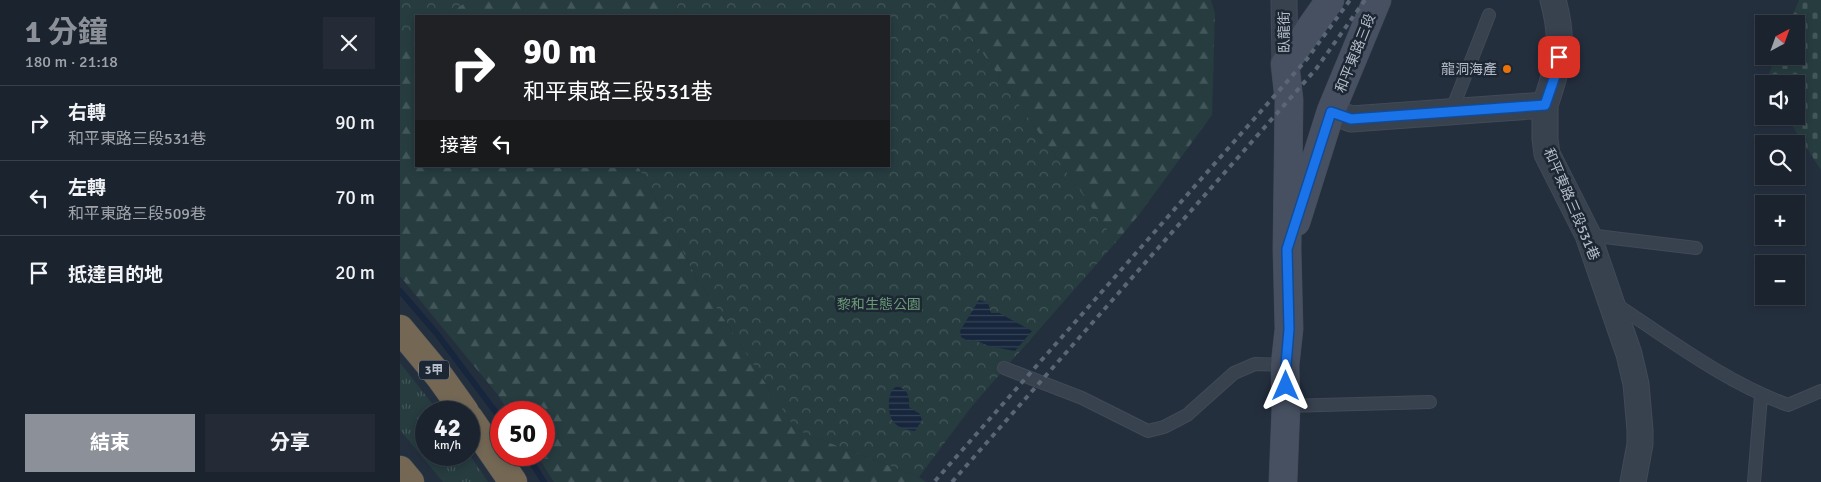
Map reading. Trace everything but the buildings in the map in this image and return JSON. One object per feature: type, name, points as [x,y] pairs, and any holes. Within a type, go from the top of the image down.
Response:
[{"type":"highway","name":"3甲","points":[[400,329],[457,401]]},
{"type":"highway","points":[[480,434],[513,482]]},
{"type":"highway","points":[[400,470],[410,482]]},
{"type":"main road","points":[[1285,64],[1330,0]]},
{"type":"main road","name":"和平東路三段","points":[[1287,249],[1331,112],[1377,0]]},
{"type":"main road","name":"和平東路三段","points":[[1283,482],[1286,365],[1289,329],[1287,249],[1289,100],[1285,64]]},
{"type":"main road","points":[[1289,100],[1299,110],[1310,115],[1331,112]]},
{"type":"street","name":"臥龍街","points":[[1284,0],[1285,64]]},
{"type":"street","name":"和平東路三段531巷","points":[[1553,0],[1558,18],[1561,44],[1557,70],[1545,105],[1547,154],[1588,236],[1629,354],[1636,384],[1640,444],[1633,482]]},
{"type":"street","points":[[1331,112],[1351,119],[1545,105]]},
{"type":"lane","points":[[1451,112],[1489,15]]},
{"type":"lane","points":[[1588,236],[1696,248]]},
{"type":"lane","points":[[1610,300],[1704,363],[1762,396],[1788,405],[1821,391]]},
{"type":"lane","points":[[1004,368],[1082,398],[1148,431],[1164,427],[1187,415],[1234,373],[1255,364],[1286,365]]},
{"type":"lane","points":[[1754,482],[1762,396]]},
{"type":"lane","points":[[1286,406],[1430,402]]},
{"type":"green space","points":[[400,0],[468,0],[448,15],[415,15],[415,40],[400,52]]},
{"type":"green space","points":[[468,0],[680,0],[673,15],[448,15]]},
{"type":"green space","name":"黎和生態公園","points":[[680,0],[945,0],[1116,242],[972,406],[919,477],[796,430],[694,273],[639,167],[890,167],[890,15],[673,15]]},
{"type":"green space","points":[[945,0],[1211,0],[1215,13],[1212,115],[1138,216],[1116,242]]},
{"type":"green space","points":[[1799,0],[1821,0],[1821,170],[1805,145],[1805,135],[1798,135],[1790,125],[1805,125],[1805,75],[1769,75],[1772,65],[1805,65],[1805,15],[1793,15]]},
{"type":"green space","points":[[415,40],[415,167],[639,167],[694,273],[796,430],[919,477],[926,482],[554,482],[544,466],[555,466],[555,401],[502,401],[400,276],[400,52]]},
{"type":"green space","points":[[400,363],[430,401],[415,401],[415,448],[400,430]]},
{"type":"green space","points":[[430,466],[477,466],[488,482],[443,482]]},
{"type":"water","points":[[979,300],[988,303],[991,313],[999,313],[1032,331],[1015,351],[989,346],[974,340],[968,341],[961,337],[960,331]]},
{"type":"water","points":[[896,387],[906,391],[909,407],[920,414],[922,420],[915,431],[900,427],[891,417],[889,408],[890,397],[893,389]]},
{"type":"waterway","points":[[400,291],[437,334],[490,404]]},
{"type":"waterway","points":[[534,466],[544,482]]},
{"type":"railway","points":[[935,481],[1307,59],[1350,0]]},
{"type":"railway","points":[[952,482],[1316,69],[1365,0]]},
{"type":"place","name":"龍洞海產","points":[[1507,69]]},
{"type":"route","points":[[1286,386],[1289,329],[1287,249],[1331,112],[1351,119],[1545,105],[1557,70],[1559,57]]}]
